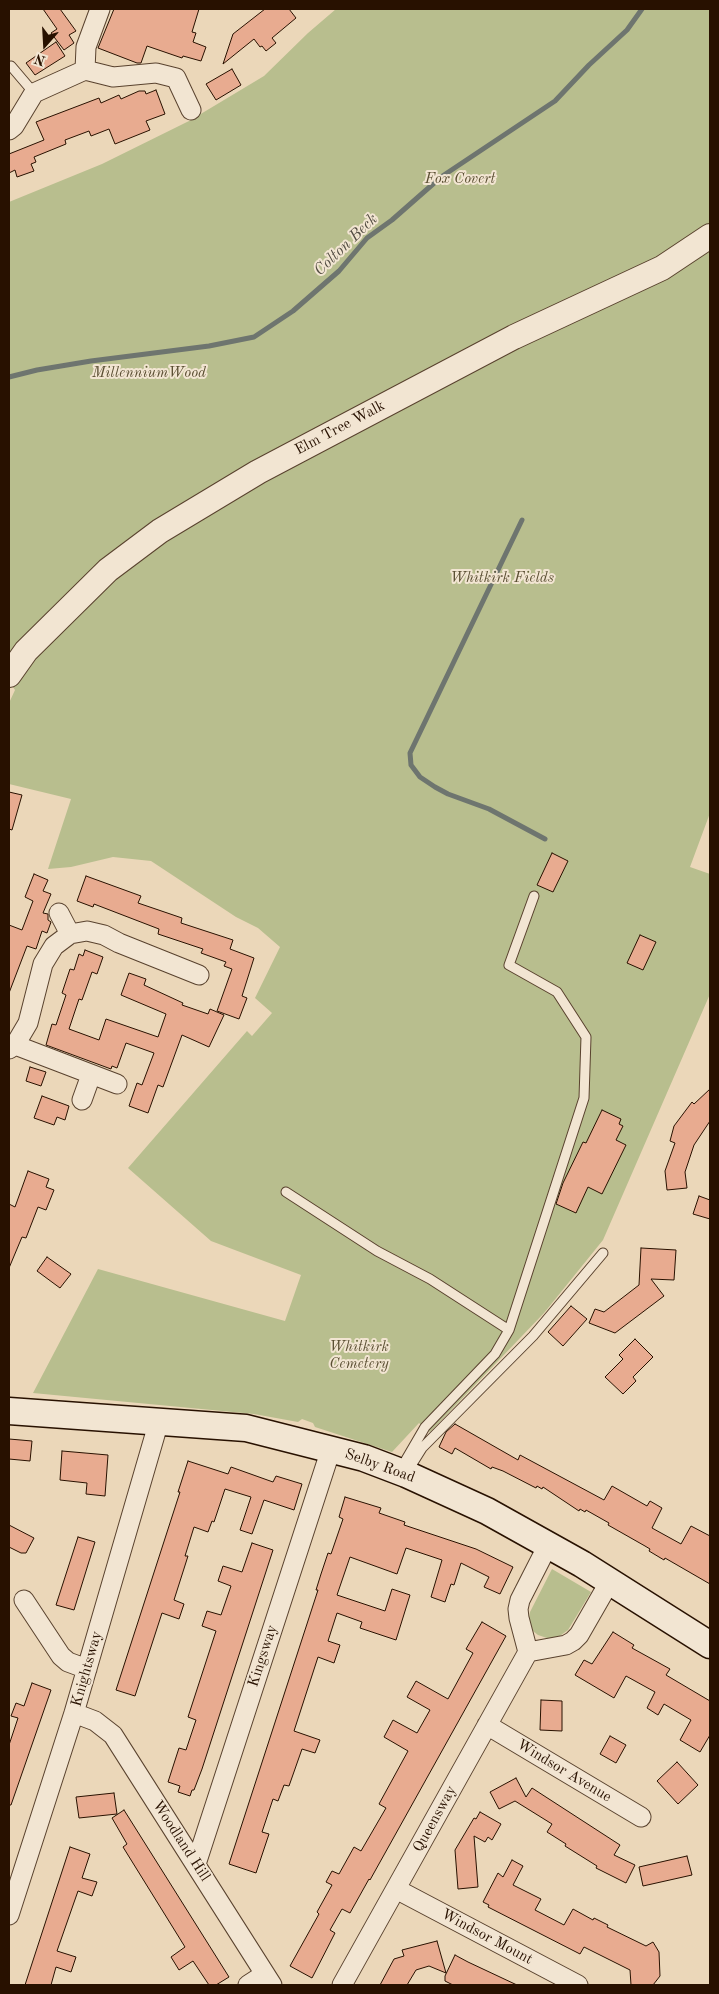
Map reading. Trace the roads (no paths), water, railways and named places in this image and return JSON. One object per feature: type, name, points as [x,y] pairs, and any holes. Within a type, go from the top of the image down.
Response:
[{"type":"main road","name":"Selby Road","points":[[9,1411],[246,1428],[364,1458],[402,1473],[487,1512],[548,1545],[610,1581],[710,1646]]},
{"type":"street","points":[[85,70],[86,47],[100,9]]},
{"type":"street","points":[[9,130],[14,126],[34,93],[85,70],[114,77],[156,73],[176,78],[191,110]]},
{"type":"street","name":"Elm Tree Walk","points":[[9,675],[26,651],[108,570],[160,531],[258,472],[514,337],[662,268],[710,236]]},
{"type":"street","points":[[59,913],[70,934]]},
{"type":"street","points":[[117,1084],[12,1047],[28,1023],[44,964],[54,946],[70,934],[87,931],[104,935],[198,975]]},
{"type":"street","points":[[82,1100],[91,1075]]},
{"type":"street","name":"Knightsway","points":[[9,1915],[88,1669],[159,1421]]},
{"type":"street","name":"Kingsway","points":[[196,1864],[331,1449]]},
{"type":"street","points":[[548,1545],[520,1600],[518,1609],[528,1652],[566,1645],[579,1636],[610,1581]]},
{"type":"street","points":[[24,1600],[61,1656],[68,1662],[88,1669]]},
{"type":"street","name":"Queensway","points":[[342,1985],[528,1652]]},
{"type":"street","name":"Woodland Hill","points":[[74,1713],[95,1721],[113,1735],[268,1980]]},
{"type":"street","name":"Windsor Avenue","points":[[487,1725],[642,1817]]},
{"type":"street","name":"Windsor Mount","points":[[396,1889],[578,1985]]},
{"type":"street","points":[[248,1985],[268,1980]]},
{"type":"lane","points":[[11,66],[34,93]]},
{"type":"lane","points":[[402,1473],[425,1427],[495,1354],[509,1330],[584,1098],[586,1037],[557,992],[509,965],[534,896]]},
{"type":"lane","points":[[286,1192],[377,1252],[430,1279],[509,1330]]},
{"type":"lane","points":[[402,1473],[422,1448],[533,1336],[603,1253]]},
{"type":"waterway","name":"Colton Beck","points":[[9,377],[37,370],[91,361],[209,346],[254,337],[293,311],[339,271],[367,238],[392,220],[441,177],[555,101],[589,65],[627,30],[642,9]]},
{"type":"waterway","points":[[522,520],[410,753],[411,765],[420,777],[435,787],[448,794],[489,809],[545,839]]},
{"type":"park label","name":"Fox Covert","points":[[460,179]]},
{"type":"park label","name":"MillenniumWood","points":[[149,373]]},
{"type":"park label","name":"Whitkirk Fields","points":[[502,578]]},
{"type":"park label","name":"Whitkirk Cemetery","points":[[359,1356]]}]
